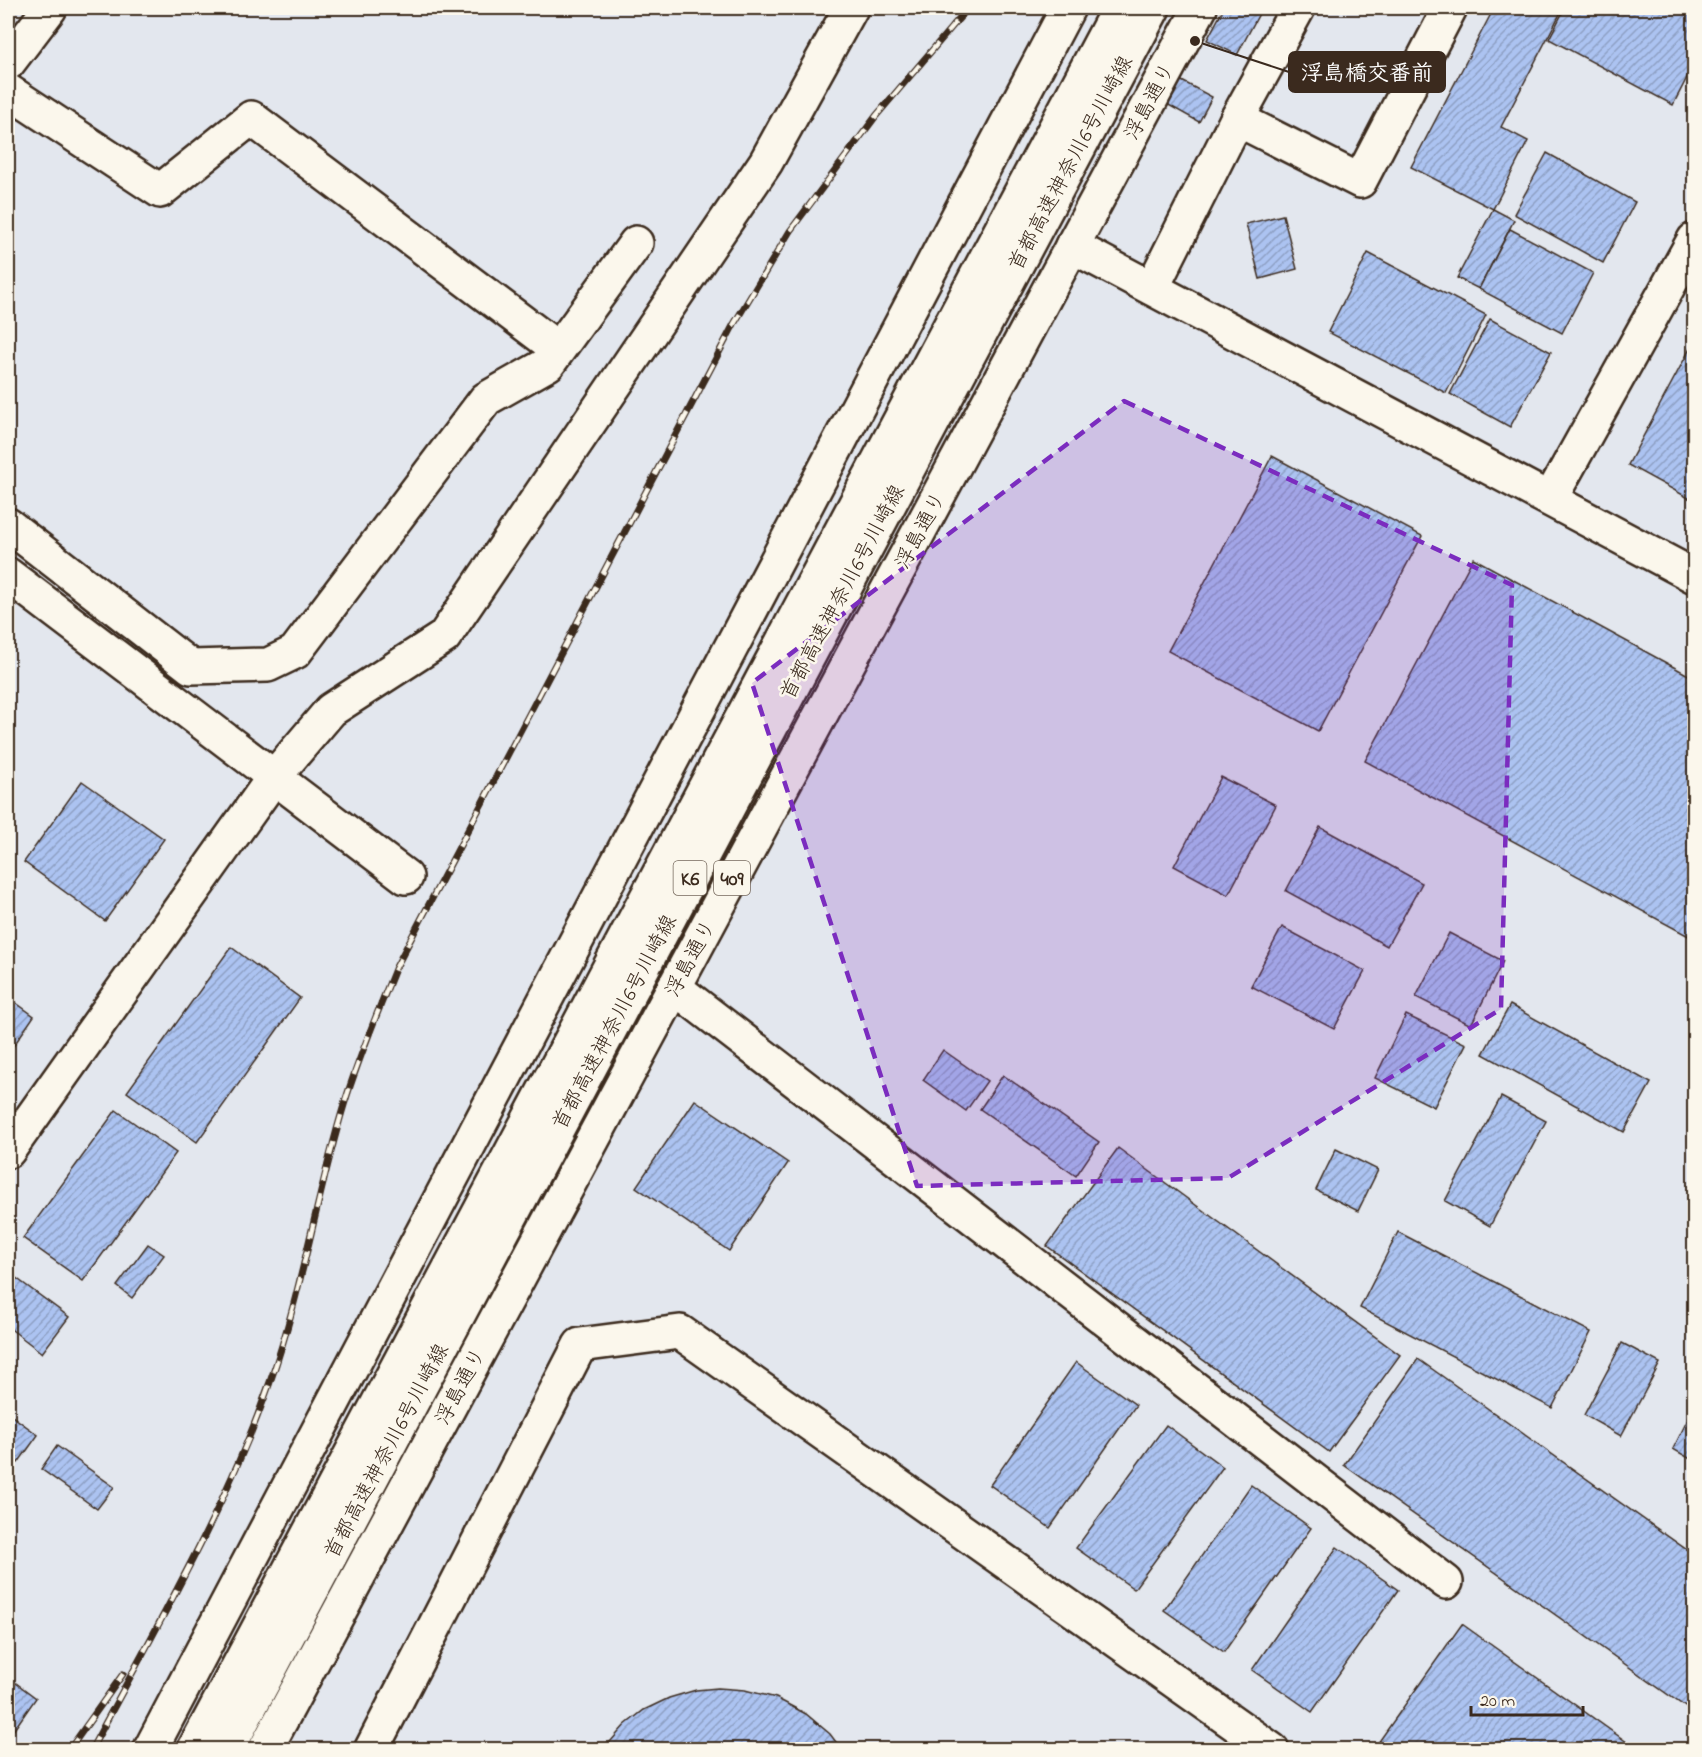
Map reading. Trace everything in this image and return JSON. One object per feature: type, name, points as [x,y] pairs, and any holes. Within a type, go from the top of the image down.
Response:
[{"type":"main road","points":[[8,63],[50,8]]},
{"type":"main road","points":[[8,1151],[274,777],[331,710],[444,637],[766,162],[851,8]]},
{"type":"main road","points":[[150,1749],[1068,8]]},
{"type":"main road","name":"首都高速神奈川6号川崎線","points":[[194,1749],[1119,8]]},
{"type":"main road","name":"首都高速神奈川6号川崎線","points":[[227,1749],[1153,8]]},
{"type":"main road","name":"浮島通り","points":[[265,1749],[1200,8]]},
{"type":"main road","points":[[1152,288],[1237,119],[1298,8]]},
{"type":"main road","points":[[1237,119],[1360,181],[1450,8]]},
{"type":"main road","points":[[8,91],[160,191],[252,117],[558,349]]},
{"type":"main road","points":[[1550,500],[1695,240]]},
{"type":"main road","points":[[8,525],[191,667],[268,665],[295,652],[486,399],[548,364],[636,243]]},
{"type":"main road","points":[[1072,246],[1695,576]]},
{"type":"main road","points":[[8,575],[406,877]]},
{"type":"main road","points":[[674,987],[1446,1582]]},
{"type":"main road","points":[[371,1749],[580,1345],[680,1332],[1272,1749]]},
{"type":"highlighted area","points":[[1124,401],[1512,585],[1501,1009],[1228,1178],[917,1186],[752,683]]},
{"type":"shaded area","points":[[8,8],[1694,8],[1694,1749],[8,1749]]},
{"type":"building","points":[[1224,8],[1262,8],[1237,55],[1207,40]]},
{"type":"building","points":[[1488,8],[1563,8],[1501,127],[1528,141],[1493,209],[1411,167],[1493,10]]},
{"type":"building","points":[[1565,8],[1694,8],[1694,64],[1673,105],[1549,39]]},
{"type":"building","points":[[1178,79],[1212,97],[1199,122],[1165,103]]},
{"type":"building","points":[[1547,153],[1635,202],[1603,263],[1514,214]]},
{"type":"building","points":[[1493,209],[1514,220],[1479,289],[1457,278]]},
{"type":"building","points":[[1283,215],[1297,269],[1260,279],[1246,224]]},
{"type":"building","points":[[1510,229],[1593,273],[1562,333],[1479,289]]},
{"type":"building","points":[[1368,253],[1486,315],[1446,393],[1328,332]]},
{"type":"building","points":[[1490,319],[1551,352],[1510,427],[1450,394]]},
{"type":"building","points":[[1694,341],[1694,501],[1628,465]]},
{"type":"building","points":[[1272,456],[1422,536],[1318,731],[1168,651]]},
{"type":"building","points":[[1473,558],[1694,678],[1694,939],[1365,761]]},
{"type":"building","points":[[1221,777],[1276,805],[1228,895],[1174,866]]},
{"type":"building","points":[[82,781],[164,839],[105,921],[24,862]]},
{"type":"building","points":[[1320,827],[1422,883],[1387,946],[1286,891]]},
{"type":"building","points":[[1282,927],[1365,971],[1334,1029],[1251,986]]},
{"type":"building","points":[[1449,933],[1503,961],[1471,1025],[1416,997]]},
{"type":"building","points":[[231,947],[300,998],[197,1142],[127,1092]]},
{"type":"building","points":[[8,997],[34,1016],[8,1054]]},
{"type":"building","points":[[1510,1005],[1651,1083],[1624,1132],[1483,1054]]},
{"type":"building","points":[[1406,1015],[1466,1044],[1434,1107],[1375,1078]]},
{"type":"building","points":[[943,1050],[987,1081],[966,1111],[923,1080]]},
{"type":"building","points":[[1003,1075],[1099,1142],[1076,1176],[980,1109]]},
{"type":"building","points":[[1501,1097],[1546,1121],[1490,1226],[1445,1201]]},
{"type":"building","points":[[695,1100],[788,1163],[729,1251],[636,1187]]},
{"type":"building","points":[[116,1110],[176,1153],[83,1281],[23,1238]]},
{"type":"building","points":[[1118,1148],[1400,1355],[1329,1452],[1047,1246]]},
{"type":"building","points":[[1336,1149],[1378,1170],[1358,1211],[1316,1190]]},
{"type":"building","points":[[1398,1232],[1591,1332],[1552,1408],[1360,1308]]},
{"type":"building","points":[[148,1244],[164,1255],[132,1298],[117,1286]]},
{"type":"building","points":[[8,1272],[69,1317],[42,1353],[8,1327]]},
{"type":"building","points":[[1622,1343],[1660,1363],[1621,1436],[1584,1415]]},
{"type":"building","points":[[1418,1359],[1694,1555],[1694,1713],[1344,1465]]},
{"type":"building","points":[[1076,1362],[1136,1405],[1050,1528],[990,1485]]},
{"type":"building","points":[[1694,1407],[1694,1461],[1673,1449]]},
{"type":"building","points":[[8,1413],[38,1435],[18,1463],[8,1455]]},
{"type":"building","points":[[1166,1425],[1223,1467],[1134,1589],[1076,1548]]},
{"type":"building","points":[[57,1446],[114,1487],[97,1509],[41,1469]]},
{"type":"building","points":[[1251,1485],[1311,1528],[1224,1652],[1164,1610]]},
{"type":"building","points":[[1337,1547],[1398,1590],[1312,1712],[1252,1670]]},
{"type":"building","points":[[1462,1624],[1638,1750],[1373,1750]]},
{"type":"building","points":[[8,1677],[36,1698],[8,1738]]},
{"type":"building","points":[[718,1688],[745,1690],[776,1698],[806,1714],[830,1734],[842,1750],[603,1750],[625,1725],[644,1710],[669,1698],[696,1690]]},
{"type":"railway","points":[[91,1750],[188,1569],[252,1430],[291,1314],[344,1105],[395,969],[734,324],[790,231],[876,116],[968,8]]},
{"type":"railway","points":[[69,1750],[123,1674]]},
{"type":"place","name":"浮島橋交番前","points":[[1195,41]]}]
